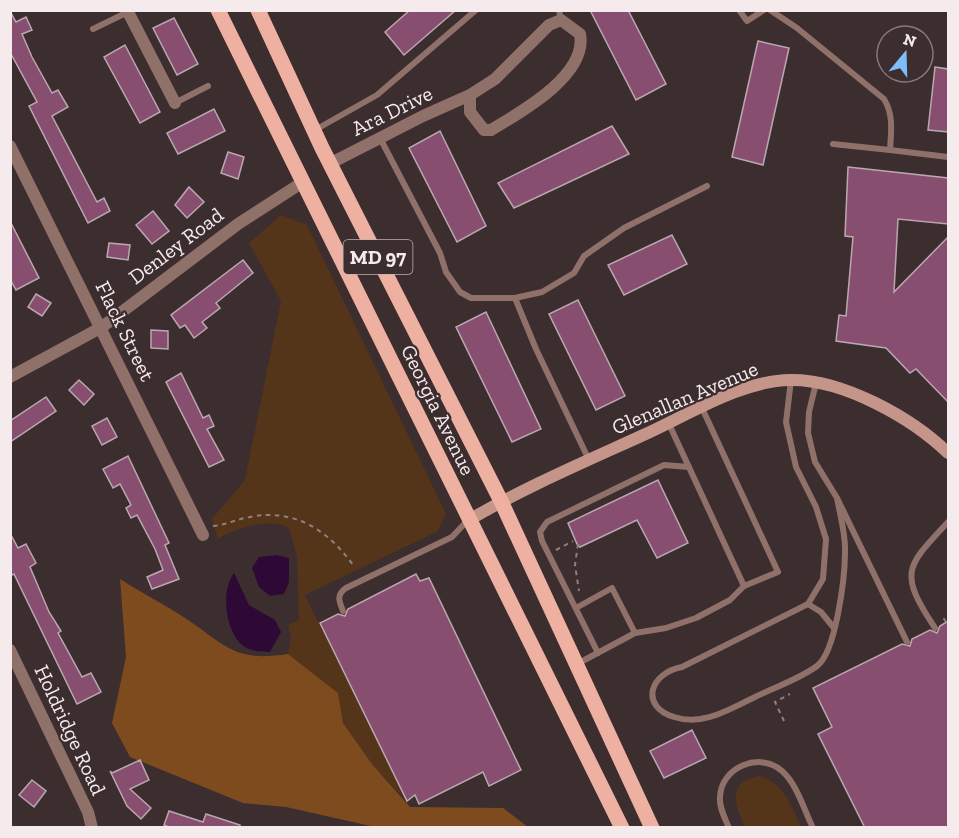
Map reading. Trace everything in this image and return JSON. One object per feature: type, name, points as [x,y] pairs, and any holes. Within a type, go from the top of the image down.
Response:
[{"type":"main road","name":"Georgia Avenue","points":[[218,10],[622,828]]},
{"type":"main road","name":"Georgia Avenue","points":[[258,10],[331,163],[501,501],[652,828]]},
{"type":"street","points":[[128,11],[175,103]]},
{"type":"street","name":"Ara Drive","points":[[331,163],[470,96],[495,79],[560,15],[580,34],[582,45],[578,59],[536,103],[491,130],[484,130],[470,112],[470,96]]},
{"type":"street","name":"Flack Street","points":[[10,146],[102,327],[203,535]]},
{"type":"street","name":"Denley Road","points":[[10,377],[102,327],[238,224],[303,182]]},
{"type":"street","name":"Glenallan Avenue","points":[[469,520],[501,501],[763,382],[792,380],[816,383],[866,399],[902,417],[948,453]]},
{"type":"street","name":"Holdridge Road","points":[[12,656],[88,812],[92,828]]},
{"type":"lane","points":[[315,130],[377,95],[476,10]]},
{"type":"lane","points":[[739,10],[747,21],[764,10]]},
{"type":"lane","points":[[770,10],[797,28],[884,99],[889,107],[891,122],[890,150]]},
{"type":"lane","points":[[93,29],[128,11]]},
{"type":"lane","points":[[175,103],[208,86]]},
{"type":"lane","points":[[380,138],[440,253],[446,272],[460,292],[471,298],[515,298],[558,284],[574,273],[584,256],[624,228],[707,186]]},
{"type":"lane","points":[[833,144],[948,157]]},
{"type":"lane","points":[[515,298],[521,317],[589,460]]},
{"type":"lane","points":[[792,380],[786,422],[796,467],[816,507],[826,539],[823,579],[808,604],[691,663],[667,670],[656,680],[653,691],[654,702],[663,713],[687,721],[718,715],[818,665],[829,649],[846,550],[837,498]]},
{"type":"lane","points":[[816,383],[809,412],[808,433],[815,462],[837,498],[907,642]]},
{"type":"lane","points":[[576,665],[635,633],[666,628],[696,618],[730,600],[744,586],[778,572],[702,408]]},
{"type":"lane","points":[[669,424],[744,586]]},
{"type":"lane","points":[[598,653],[578,607],[542,541],[540,532],[543,527],[584,503],[664,465],[688,467]]},
{"type":"lane","points":[[343,611],[338,600],[340,592],[452,537],[469,520]]},
{"type":"lane","points":[[935,628],[918,603],[911,573],[914,561],[920,552],[948,522]]},
{"type":"lane","points":[[578,607],[612,588],[635,633]]},
{"type":"lane","points":[[808,604],[821,612],[834,628]]},
{"type":"lane","points":[[729,828],[722,813],[721,788],[734,771],[742,765],[764,762],[782,771],[789,779],[813,828]]},
{"type":"path","points":[[196,521],[212,526],[266,514],[295,518],[321,530],[353,565]]},
{"type":"path","points":[[551,553],[573,541]]},
{"type":"path","points":[[578,544],[575,565],[578,607]]},
{"type":"path","points":[[946,622],[944,619],[948,617]]},
{"type":"path","points":[[784,721],[775,702],[790,694]]},
{"type":"shaded area","points":[[281,215],[307,225],[446,514],[438,531],[305,595],[407,801],[372,764],[343,723],[338,693],[288,654],[291,638],[288,625],[299,620],[297,557],[289,528],[273,524],[253,525],[233,531],[218,539],[212,519],[245,480],[281,301],[249,243]]},
{"type":"shaded area","points":[[276,555],[289,558],[289,582],[284,594],[270,596],[259,587],[252,568],[259,557]]},
{"type":"shaded area","points":[[234,573],[249,605],[275,620],[281,632],[270,652],[245,647],[230,627],[226,598]]},
{"type":"shaded area","points":[[120,579],[233,650],[256,656],[288,654],[338,693],[343,723],[372,764],[410,807],[503,808],[528,827],[375,827],[286,807],[243,803],[130,757],[112,723],[126,657]]},
{"type":"shaded area","points":[[760,776],[776,784],[781,790],[802,827],[745,827],[736,803],[738,789],[742,783]]},
{"type":"building","points":[[410,10],[456,10],[404,55],[385,32]]},
{"type":"building","points":[[590,10],[628,10],[666,84],[636,100]]},
{"type":"building","points":[[10,11],[16,22],[26,17],[32,30],[22,34],[32,57],[52,93],[58,90],[68,107],[52,116],[97,202],[104,198],[110,211],[88,223],[29,106],[37,102],[10,52]]},
{"type":"building","points":[[174,18],[198,64],[177,75],[153,28]]},
{"type":"building","points":[[758,41],[789,48],[763,165],[732,157]]},
{"type":"building","points":[[125,45],[160,112],[140,123],[104,57]]},
{"type":"building","points":[[935,67],[948,69],[948,132],[928,130],[933,84],[935,84]]},
{"type":"building","points":[[214,109],[225,131],[178,154],[167,133]]},
{"type":"building","points":[[612,126],[629,154],[514,208],[498,183]]},
{"type":"building","points":[[440,131],[486,226],[457,242],[409,148]]},
{"type":"building","points":[[228,152],[244,157],[238,179],[221,173]]},
{"type":"building","points":[[848,167],[948,178],[948,224],[898,219],[894,292],[948,237],[948,402],[916,369],[910,373],[886,348],[836,341],[839,315],[846,316],[853,237],[845,236]]},
{"type":"building","points":[[189,187],[204,202],[187,218],[175,205]]},
{"type":"building","points":[[153,211],[169,231],[152,244],[136,225]]},
{"type":"building","points":[[10,221],[39,278],[16,290],[10,279]]},
{"type":"building","points":[[672,235],[687,264],[624,295],[608,265]]},
{"type":"building","points":[[109,243],[130,245],[128,260],[107,257]]},
{"type":"building","points":[[243,260],[253,273],[216,303],[220,308],[202,322],[207,328],[194,338],[185,325],[180,328],[171,315]]},
{"type":"building","points":[[36,294],[51,303],[42,316],[28,307]]},
{"type":"building","points":[[578,300],[625,396],[596,410],[549,314]]},
{"type":"building","points":[[486,312],[541,429],[512,442],[456,327]]},
{"type":"building","points":[[151,330],[168,331],[168,349],[151,348]]},
{"type":"building","points":[[181,373],[203,418],[209,415],[214,426],[207,429],[224,460],[209,467],[166,382]]},
{"type":"building","points":[[79,380],[94,394],[84,405],[69,390]]},
{"type":"building","points":[[46,397],[56,411],[10,442],[10,421]]},
{"type":"building","points":[[107,418],[117,437],[102,445],[92,426]]},
{"type":"building","points":[[128,456],[169,543],[165,545],[179,579],[152,589],[147,577],[163,570],[155,549],[137,515],[131,518],[126,508],[131,505],[120,484],[113,488],[103,469]]},
{"type":"building","points":[[658,480],[688,543],[657,558],[637,520],[580,547],[577,544],[568,523]]},
{"type":"building","points":[[10,533],[18,548],[26,544],[36,563],[30,567],[49,612],[61,631],[58,633],[82,677],[91,673],[101,692],[77,704],[14,574],[10,576]]},
{"type":"building","points":[[416,574],[420,581],[429,578],[521,770],[489,786],[483,772],[419,804],[415,795],[407,801],[320,623],[338,614],[345,616],[348,609]]},
{"type":"building","points":[[948,621],[948,828],[865,828],[818,734],[832,727],[813,688],[902,644],[910,646],[912,639],[930,630],[937,633],[940,626]]},
{"type":"building","points":[[692,730],[706,758],[664,778],[650,751]]},
{"type":"building","points":[[140,760],[149,780],[130,789],[151,808],[141,819],[127,806],[110,771],[112,773]]},
{"type":"building","points":[[32,780],[46,791],[34,807],[19,795]]},
{"type":"building","points":[[169,811],[203,822],[206,814],[240,825],[240,828],[171,828],[164,825]]}]
